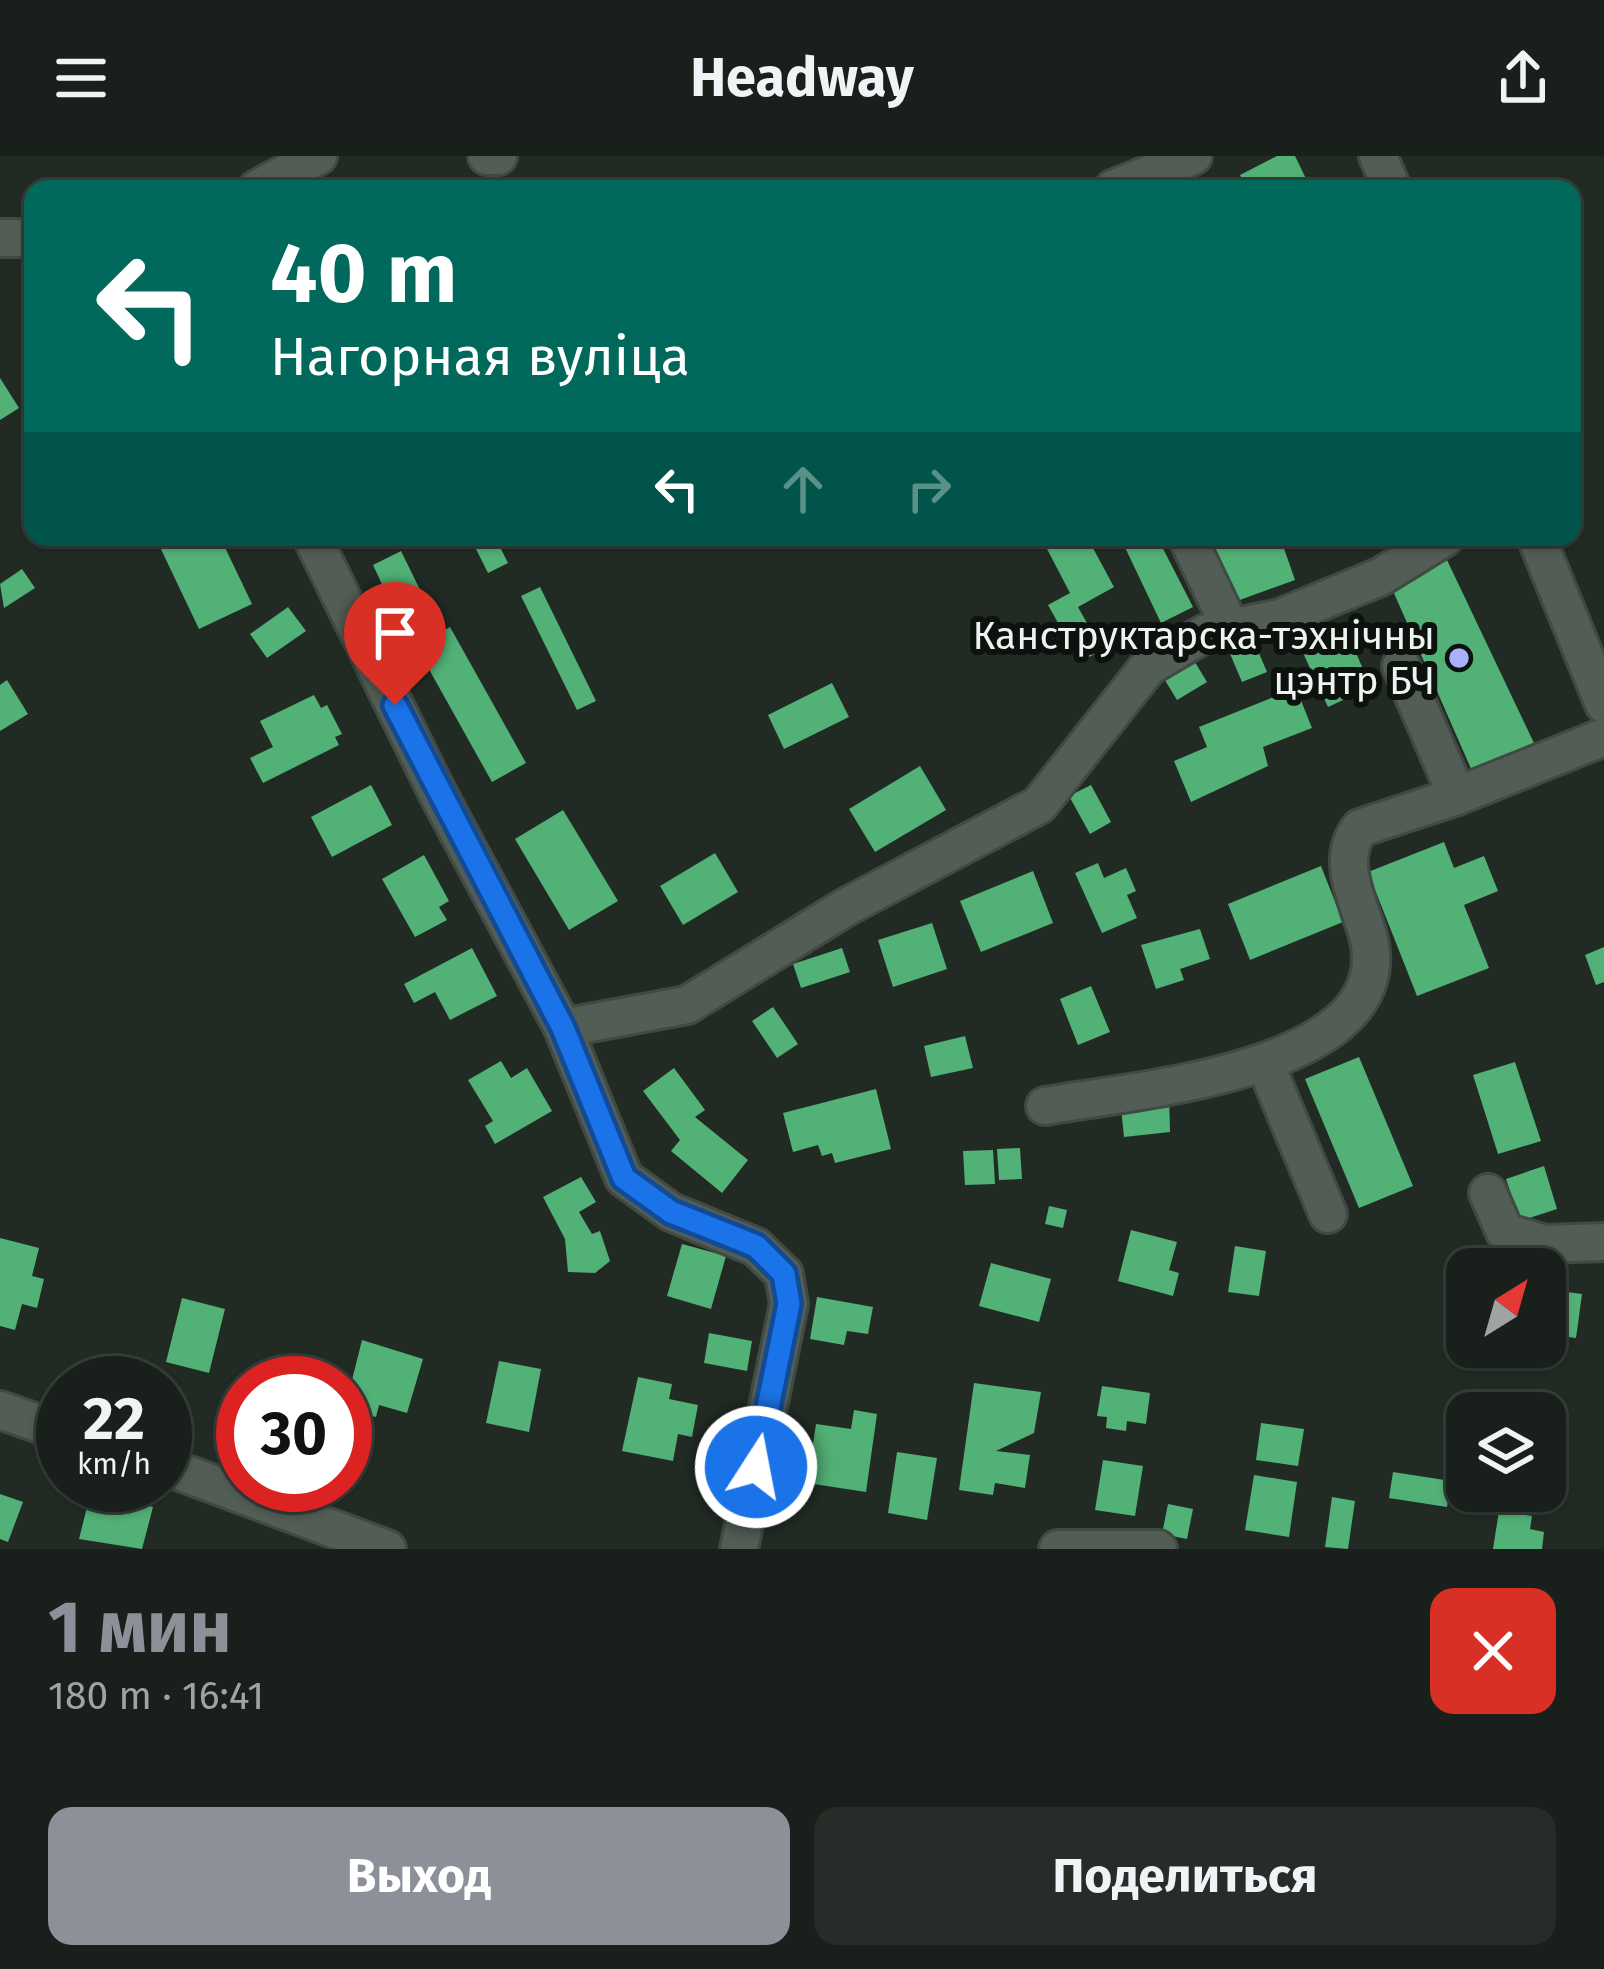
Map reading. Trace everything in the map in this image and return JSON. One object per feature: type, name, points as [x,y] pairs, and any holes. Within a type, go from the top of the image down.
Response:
[{"type":"street","points":[[274,180],[318,156]]},
{"type":"street","points":[[488,156],[498,156]]},
{"type":"street","points":[[1135,180],[1193,156]]},
{"type":"street","points":[[316,546],[436,790],[563,1028],[624,1178],[671,1212],[756,1246],[784,1274],[789,1304],[739,1549]]},
{"type":"street","points":[[1191,546],[1232,629]]},
{"type":"street","points":[[563,1028],[687,1005],[846,907],[1039,805],[1148,668],[1206,633],[1280,618],[1380,577],[1430,546]]},
{"type":"street","points":[[1540,546],[1604,704]]},
{"type":"street","points":[[1401,666],[1457,796]]},
{"type":"street","points":[[1045,1106],[1266,1066],[1352,1013],[1367,992],[1374,956],[1348,871],[1350,841],[1360,828],[1457,796],[1604,737]]},
{"type":"street","points":[[1266,1066],[1328,1214]]},
{"type":"street","points":[[1488,1192],[1505,1232],[1545,1244],[1604,1242]]},
{"type":"street","points":[[0,1410],[36,1423]]},
{"type":"street","points":[[192,1476],[387,1549]]},
{"type":"street","points":[[1058,1549],[1158,1549]]},
{"type":"building","points":[[1277,156],[1295,156],[1307,180],[1242,180],[1240,175]]},
{"type":"building","points":[[0,378],[19,408],[0,420]]},
{"type":"building","points":[[159,546],[224,546],[252,604],[199,629]]},
{"type":"building","points":[[474,546],[500,546],[508,563],[488,573]]},
{"type":"building","points":[[1092,546],[1114,587],[1078,607],[1102,650],[1080,662],[1048,605],[1070,593],[1046,547]]},
{"type":"building","points":[[1124,546],[1162,546],[1193,607],[1161,623]]},
{"type":"building","points":[[1203,546],[1283,546],[1295,580],[1226,605]]},
{"type":"building","points":[[401,551],[423,596],[394,610],[373,565]]},
{"type":"building","name":"Канструктарска-тэхнічны цэнтр БЧ","points":[[1447,560],[1534,743],[1472,771],[1390,584]]},
{"type":"building","points":[[22,569],[35,588],[4,608],[0,584]]},
{"type":"building","points":[[540,587],[596,701],[577,710],[521,596]]},
{"type":"building","points":[[288,607],[306,631],[267,658],[250,634]]},
{"type":"building","points":[[450,627],[526,763],[492,782],[416,646]]},
{"type":"building","points":[[1348,635],[1371,687],[1328,707],[1304,655]]},
{"type":"building","points":[[1253,639],[1267,672],[1242,682],[1228,649]]},
{"type":"building","points":[[1190,654],[1207,682],[1177,700],[1160,672]]},
{"type":"building","points":[[7,680],[28,714],[0,731],[0,685]]},
{"type":"building","points":[[832,683],[849,717],[784,749],[768,715]]},
{"type":"building","points":[[1296,688],[1312,728],[1263,747],[1268,766],[1191,802],[1174,761],[1207,747],[1199,727]]},
{"type":"building","points":[[314,695],[321,708],[327,705],[342,734],[335,737],[339,745],[263,783],[250,758],[273,747],[260,721]]},
{"type":"building","points":[[920,766],[946,810],[875,852],[849,809]]},
{"type":"building","points":[[371,785],[392,825],[332,857],[311,817]]},
{"type":"building","points":[[1091,785],[1111,822],[1090,834],[1069,796]]},
{"type":"building","points":[[563,810],[618,901],[569,930],[515,839]]},
{"type":"building","points":[[1444,842],[1454,868],[1484,856],[1498,891],[1464,905],[1489,968],[1417,996],[1368,872]]},
{"type":"building","points":[[715,853],[738,892],[683,925],[660,886]]},
{"type":"building","points":[[424,855],[449,901],[439,907],[447,920],[415,937],[382,879]]},
{"type":"building","points":[[1098,863],[1104,878],[1126,868],[1136,891],[1127,895],[1137,918],[1102,933],[1075,873]]},
{"type":"building","points":[[1321,866],[1343,922],[1250,960],[1228,904]]},
{"type":"building","points":[[1033,871],[1053,923],[981,952],[960,901]]},
{"type":"building","points":[[932,923],[947,969],[893,987],[878,940]]},
{"type":"building","points":[[1200,929],[1210,959],[1180,969],[1184,980],[1156,989],[1141,945]]},
{"type":"building","points":[[1604,947],[1604,982],[1596,985],[1585,955]]},
{"type":"building","points":[[472,948],[497,996],[450,1020],[435,992],[414,1003],[404,984]]},
{"type":"building","points":[[842,948],[850,972],[801,988],[793,964]]},
{"type":"building","points":[[1091,986],[1110,1032],[1078,1045],[1060,999]]},
{"type":"building","points":[[773,1007],[798,1044],[777,1058],[752,1021]]},
{"type":"building","points":[[965,1036],[973,1068],[931,1077],[924,1046]]},
{"type":"building","points":[[1359,1057],[1413,1186],[1359,1208],[1305,1079]]},
{"type":"building","points":[[501,1061],[511,1078],[527,1068],[552,1111],[495,1144],[485,1126],[493,1121],[468,1080]]},
{"type":"building","points":[[1515,1062],[1541,1141],[1498,1154],[1473,1075]]},
{"type":"building","points":[[674,1068],[705,1110],[695,1117],[748,1160],[722,1193],[671,1151],[680,1140],[643,1091]]},
{"type":"building","points":[[876,1089],[891,1149],[835,1163],[832,1153],[822,1156],[818,1145],[793,1152],[783,1113]]},
{"type":"building","points":[[1169,1092],[1170,1132],[1124,1137],[1121,1108]]},
{"type":"building","points":[[1020,1148],[1022,1179],[999,1180],[997,1149]]},
{"type":"building","points":[[993,1150],[995,1184],[965,1185],[963,1151]]},
{"type":"building","points":[[1544,1166],[1557,1209],[1520,1221],[1506,1179]]},
{"type":"building","points":[[581,1177],[596,1202],[579,1212],[592,1234],[600,1231],[610,1261],[595,1273],[568,1272],[565,1239],[543,1197]]},
{"type":"building","points":[[1049,1206],[1067,1210],[1063,1228],[1045,1224]]},
{"type":"building","points":[[1131,1230],[1177,1242],[1169,1270],[1179,1273],[1173,1296],[1118,1281]]},
{"type":"building","points":[[0,1238],[39,1248],[32,1276],[44,1279],[37,1308],[22,1304],[15,1330],[0,1326]]},
{"type":"building","points":[[682,1244],[726,1256],[711,1309],[667,1296]]},
{"type":"building","points":[[1235,1246],[1266,1251],[1259,1296],[1228,1292]]},
{"type":"building","points":[[991,1263],[1051,1279],[1039,1322],[979,1306]]},
{"type":"building","points":[[1566,1292],[1582,1294],[1576,1338],[1566,1337]]},
{"type":"building","points":[[817,1297],[873,1307],[868,1334],[847,1331],[844,1345],[810,1339]]},
{"type":"building","points":[[182,1298],[225,1309],[209,1373],[192,1369],[192,1356],[168,1356]]},
{"type":"building","points":[[709,1333],[752,1341],[747,1371],[704,1363]]},
{"type":"building","points":[[362,1340],[423,1359],[407,1413],[379,1405],[376,1417],[372,1416],[372,1356],[358,1356]]},
{"type":"building","points":[[499,1361],[541,1369],[529,1432],[486,1423]]},
{"type":"building","points":[[638,1377],[672,1384],[669,1399],[698,1405],[692,1437],[678,1434],[673,1461],[622,1451]]},
{"type":"building","points":[[974,1383],[1041,1392],[1034,1433],[996,1451],[1030,1455],[1025,1488],[995,1483],[993,1495],[959,1490]]},
{"type":"building","points":[[1102,1386],[1150,1393],[1146,1424],[1127,1421],[1126,1431],[1106,1428],[1107,1417],[1097,1416]]},
{"type":"building","points":[[854,1410],[877,1414],[866,1492],[807,1483],[816,1424],[851,1429]]},
{"type":"building","points":[[1261,1423],[1304,1429],[1298,1466],[1256,1460]]},
{"type":"building","points":[[897,1452],[937,1458],[927,1520],[888,1513]]},
{"type":"building","points":[[1103,1460],[1143,1466],[1135,1516],[1095,1510]]},
{"type":"building","points":[[1393,1472],[1446,1480],[1446,1507],[1389,1498]]},
{"type":"building","points":[[1254,1475],[1297,1482],[1289,1537],[1245,1530]]},
{"type":"building","points":[[0,1494],[23,1502],[8,1542],[0,1539]]},
{"type":"building","points":[[1332,1497],[1355,1501],[1348,1549],[1325,1547]]},
{"type":"building","points":[[1168,1504],[1193,1509],[1187,1539],[1162,1534]]},
{"type":"building","points":[[86,1512],[152,1512],[142,1549],[79,1539]]},
{"type":"building","points":[[1499,1512],[1532,1516],[1530,1529],[1544,1532],[1542,1549],[1493,1549]]},
{"type":"place","name":"Канструктарска-тэхнічны цэнтр БЧ","points":[[1459,658]]},
{"type":"route","points":[[395,705],[563,1028],[624,1178],[671,1212],[756,1246],[784,1274],[789,1304],[756,1467]]}]
